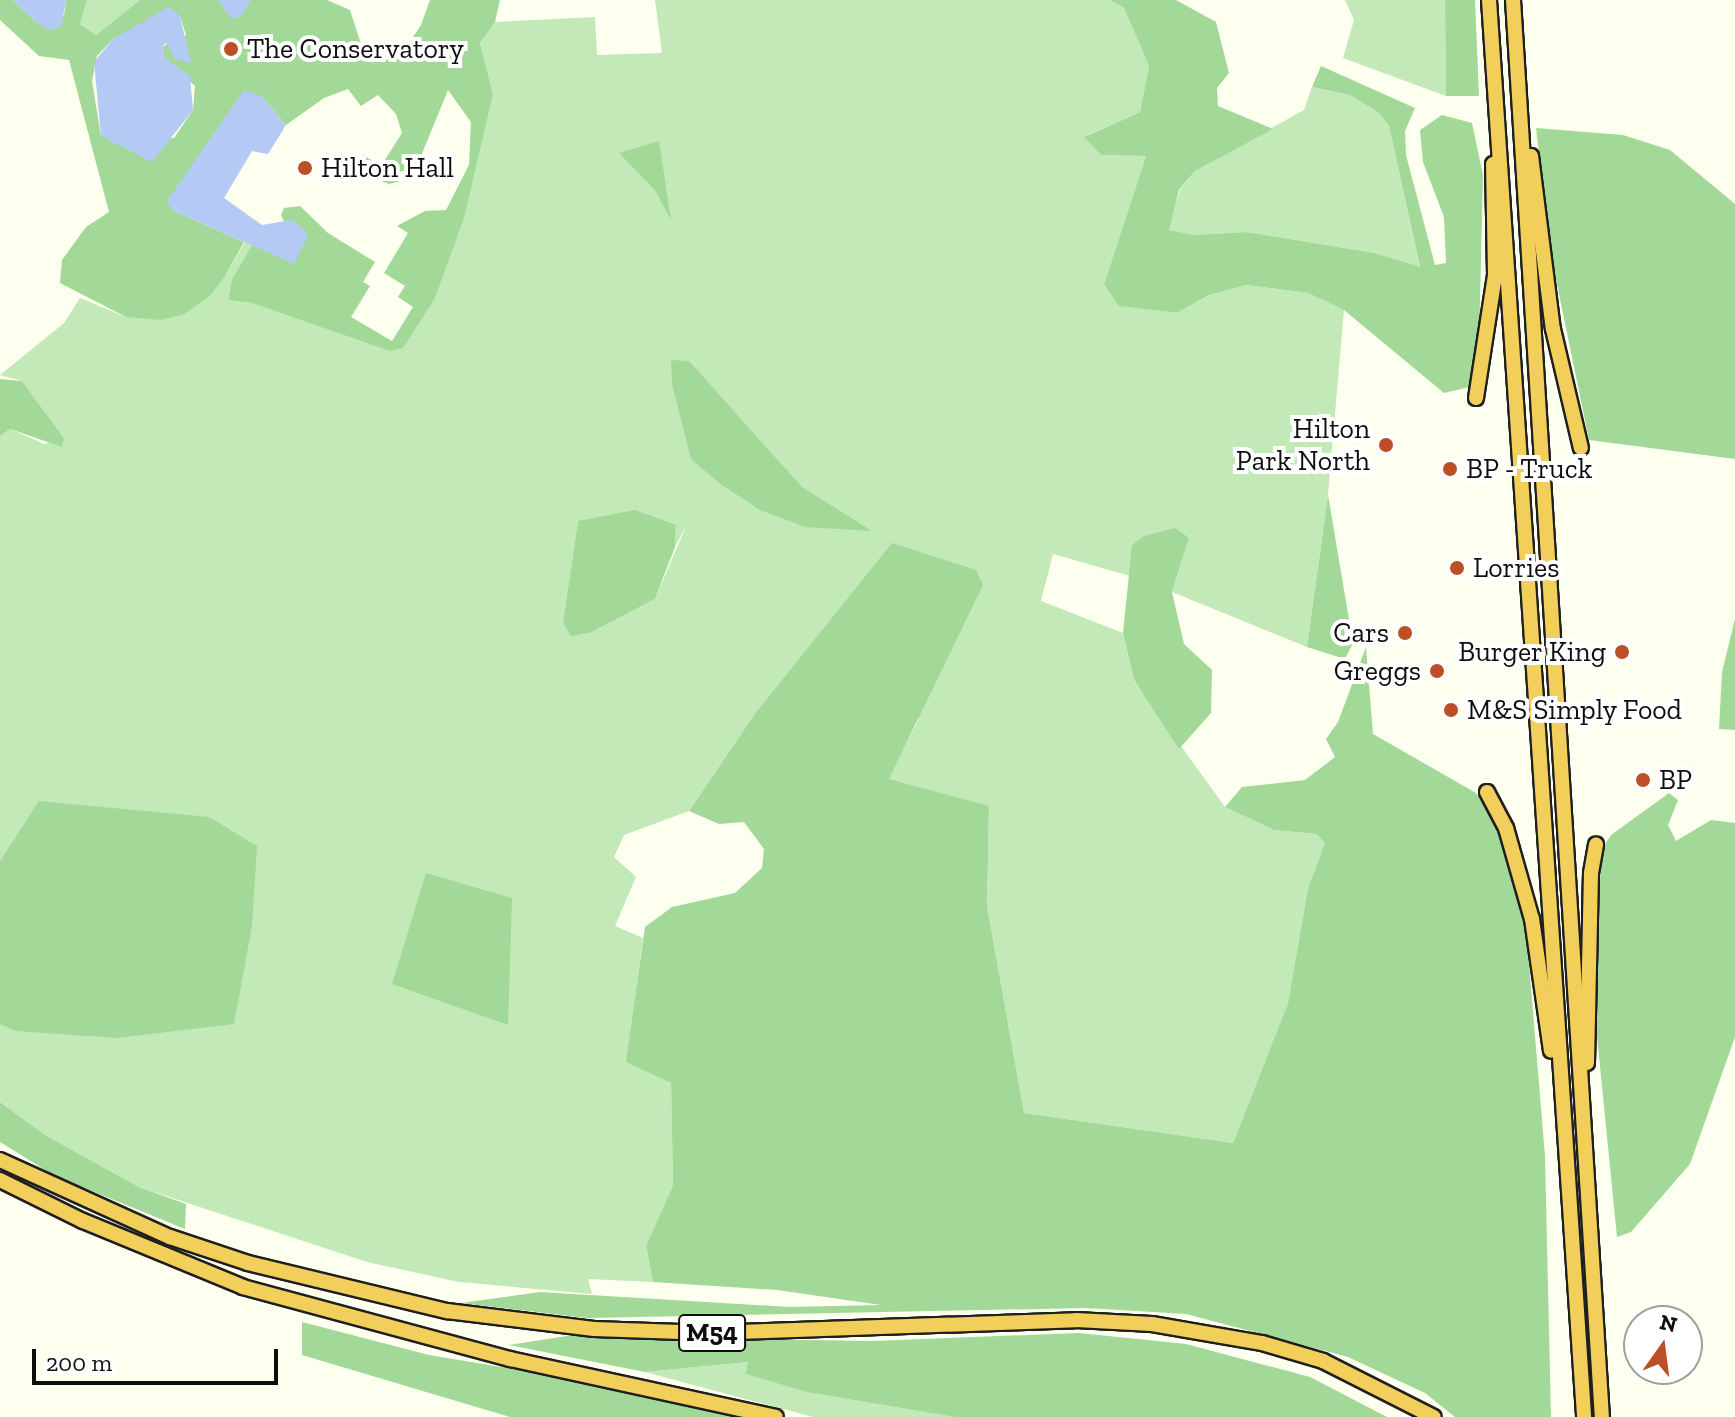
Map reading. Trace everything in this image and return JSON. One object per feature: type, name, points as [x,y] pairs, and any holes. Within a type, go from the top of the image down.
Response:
[{"type":"highway","points":[[1489,0],[1517,359],[1529,639],[1584,1417]]},
{"type":"highway","points":[[1513,6],[1553,329],[1581,448]]},
{"type":"highway","points":[[1513,6],[1602,1417]]},
{"type":"highway","points":[[1476,398],[1495,275],[1490,16]]},
{"type":"highway","points":[[1487,792],[1506,828],[1532,919],[1567,1170]]},
{"type":"highway","points":[[1585,1170],[1591,873],[1596,844]]},
{"type":"highway","name":"M54","points":[[0,1160],[170,1237],[248,1263],[447,1311],[594,1329],[710,1333],[1076,1320],[1152,1324],[1262,1343],[1323,1361],[1434,1417]]},
{"type":"highway","name":"M54","points":[[0,1180],[83,1221],[243,1287],[495,1356],[776,1417]]},
{"type":"green space","points":[[0,0],[13,0],[37,23],[64,15],[66,0],[87,0],[80,24],[96,35],[140,0],[327,0],[350,10],[363,50],[384,61],[402,54],[421,25],[430,0],[500,0],[495,22],[480,43],[493,94],[464,218],[435,298],[403,348],[389,351],[252,303],[228,300],[232,279],[252,245],[295,263],[296,223],[284,222],[281,215],[284,208],[300,206],[328,233],[375,262],[363,282],[370,286],[351,317],[392,341],[413,307],[398,297],[405,286],[384,273],[408,233],[397,226],[425,211],[446,210],[469,165],[471,122],[448,90],[412,178],[389,184],[355,171],[363,155],[381,166],[402,133],[396,114],[378,95],[361,106],[348,89],[324,98],[286,125],[261,96],[172,210],[244,242],[225,276],[210,296],[184,314],[161,320],[126,317],[60,283],[62,260],[86,227],[109,212],[69,60],[39,56],[0,20]],"holes":[[[180,16],[186,35],[162,47],[164,57],[195,86],[193,110],[174,138],[101,136],[92,81],[97,56],[113,39]]]},
{"type":"green space","points":[[87,0],[140,0],[96,35],[80,24]]},
{"type":"green space","points":[[655,0],[1110,0],[1124,8],[1149,66],[1140,112],[1085,136],[1101,155],[1146,156],[1104,286],[1120,306],[1177,313],[1209,295],[1246,285],[1308,293],[1344,310],[1328,495],[1307,647],[1172,592],[1189,538],[1133,545],[1130,576],[1053,554],[1041,601],[1123,633],[1134,681],[1225,807],[1274,830],[1316,834],[1325,843],[1308,888],[1288,1003],[1233,1143],[1024,1113],[987,906],[989,807],[888,779],[919,719],[754,715],[689,811],[624,835],[614,857],[636,877],[615,926],[643,938],[627,1062],[671,1083],[673,1185],[646,1246],[653,1282],[588,1279],[592,1294],[459,1282],[367,1262],[139,1187],[45,1135],[0,1102],[0,436],[10,429],[44,444],[64,438],[22,381],[0,375],[64,323],[80,298],[126,317],[225,276],[245,242],[252,245],[232,279],[228,300],[252,303],[389,351],[435,298],[493,94],[480,43],[495,22],[595,17],[597,55],[662,53]],"holes":[[[578,521],[676,525],[675,547],[687,524],[655,599],[592,632],[563,623]]]},
{"type":"green space","points":[[1110,0],[1176,0],[1216,22],[1229,73],[1217,88],[1218,106],[1273,129],[1195,171],[1179,190],[1169,230],[1194,235],[1247,232],[1375,253],[1420,267],[1389,126],[1379,113],[1350,95],[1312,87],[1321,66],[1415,108],[1405,131],[1406,155],[1435,265],[1446,263],[1444,217],[1423,162],[1420,130],[1442,115],[1472,123],[1483,175],[1478,385],[1444,393],[1344,310],[1308,293],[1246,285],[1209,295],[1177,313],[1119,306],[1104,285],[1146,156],[1101,155],[1084,137],[1140,112],[1149,66],[1124,8]]},
{"type":"green space","points":[[1345,0],[1445,0],[1446,96],[1343,58],[1354,20]]},
{"type":"green space","points":[[1445,0],[1475,0],[1479,96],[1446,96]]},
{"type":"green space","points":[[1312,87],[1350,95],[1379,113],[1389,126],[1420,268],[1375,253],[1247,232],[1194,235],[1168,230],[1180,190],[1195,171],[1304,110]]},
{"type":"green space","points":[[1536,128],[1623,135],[1670,150],[1735,204],[1735,459],[1589,440],[1551,255]]},
{"type":"green space","points":[[659,141],[671,220],[655,190],[619,153]]},
{"type":"green space","points":[[671,360],[689,361],[802,487],[872,531],[805,527],[760,510],[719,483],[691,459],[672,384]]},
{"type":"green space","points":[[0,379],[22,381],[64,438],[62,447],[10,429],[0,436]]},
{"type":"green space","points":[[1328,495],[1353,643],[1345,659],[1307,647]]},
{"type":"green space","points":[[635,510],[676,525],[675,547],[655,599],[592,632],[571,636],[563,622],[578,521]]},
{"type":"green space","points":[[1175,528],[1189,538],[1172,592],[1184,644],[1212,670],[1211,713],[1179,749],[1134,680],[1123,633],[1132,545],[1144,536]]},
{"type":"green space","points":[[892,543],[976,570],[983,585],[889,779],[989,806],[987,906],[1024,1113],[1233,1143],[1288,1003],[1308,888],[1325,843],[1316,834],[1274,830],[1225,807],[1242,787],[1305,780],[1335,757],[1326,739],[1338,722],[1366,647],[1373,734],[1476,793],[1501,832],[1525,916],[1545,1156],[1551,1417],[1455,1417],[1425,1393],[1348,1357],[1186,1314],[1086,1308],[587,1318],[461,1303],[540,1292],[790,1307],[881,1305],[777,1290],[653,1282],[646,1246],[673,1185],[671,1083],[626,1062],[645,927],[672,907],[735,893],[762,868],[764,849],[744,822],[719,824],[689,811],[754,715]]},
{"type":"green space","points":[[1735,619],[1735,730],[1719,729],[1722,672]]},
{"type":"green space","points":[[1669,793],[1678,800],[1668,825],[1676,841],[1711,820],[1735,823],[1735,1037],[1690,1164],[1631,1232],[1617,1237],[1596,1026],[1601,850],[1611,835]]},
{"type":"green space","points":[[39,801],[209,817],[257,846],[252,926],[234,1024],[117,1038],[16,1031],[0,1024],[0,861]]},
{"type":"green space","points":[[426,873],[512,898],[508,1025],[392,984]]},
{"type":"green space","points":[[0,1102],[45,1135],[139,1187],[186,1204],[185,1229],[53,1175],[0,1142]]},
{"type":"green space","points":[[302,1322],[429,1355],[578,1380],[738,1417],[510,1417],[302,1355]]},
{"type":"green space","points":[[1079,1333],[1186,1344],[1310,1377],[1387,1417],[954,1417],[806,1392],[746,1374],[748,1362],[645,1372],[509,1345],[567,1336],[872,1341]]},
{"type":"green space","points":[[749,1362],[747,1374],[806,1392],[954,1417],[813,1417],[645,1372]]},
{"type":"water","points":[[13,0],[66,0],[61,27],[50,30],[37,23]]},
{"type":"water","points":[[218,0],[251,0],[241,16],[231,19]]},
{"type":"water","points":[[169,7],[180,16],[191,63],[175,59],[166,43],[162,47],[164,57],[190,76],[193,110],[152,162],[101,136],[94,62],[113,39]]},
{"type":"water","points":[[244,90],[261,96],[286,125],[268,154],[252,151],[224,198],[262,225],[291,220],[305,230],[307,238],[294,264],[172,210],[167,201]]},
{"type":"place","name":"The Conservatory","points":[[231,49]]},
{"type":"place","name":"Hilton Hall","points":[[305,168]]},
{"type":"place","name":"Hilton Park North","points":[[1386,445]]},
{"type":"place","name":"BP - Truck","points":[[1450,469]]},
{"type":"place","name":"Lorries","points":[[1457,568]]},
{"type":"place","name":"Cars","points":[[1405,633]]},
{"type":"place","name":"Burger King","points":[[1622,652]]},
{"type":"place","name":"Greggs","points":[[1437,671]]},
{"type":"place","name":"M&S Simply Food","points":[[1451,710]]},
{"type":"place","name":"BP","points":[[1643,780]]}]
